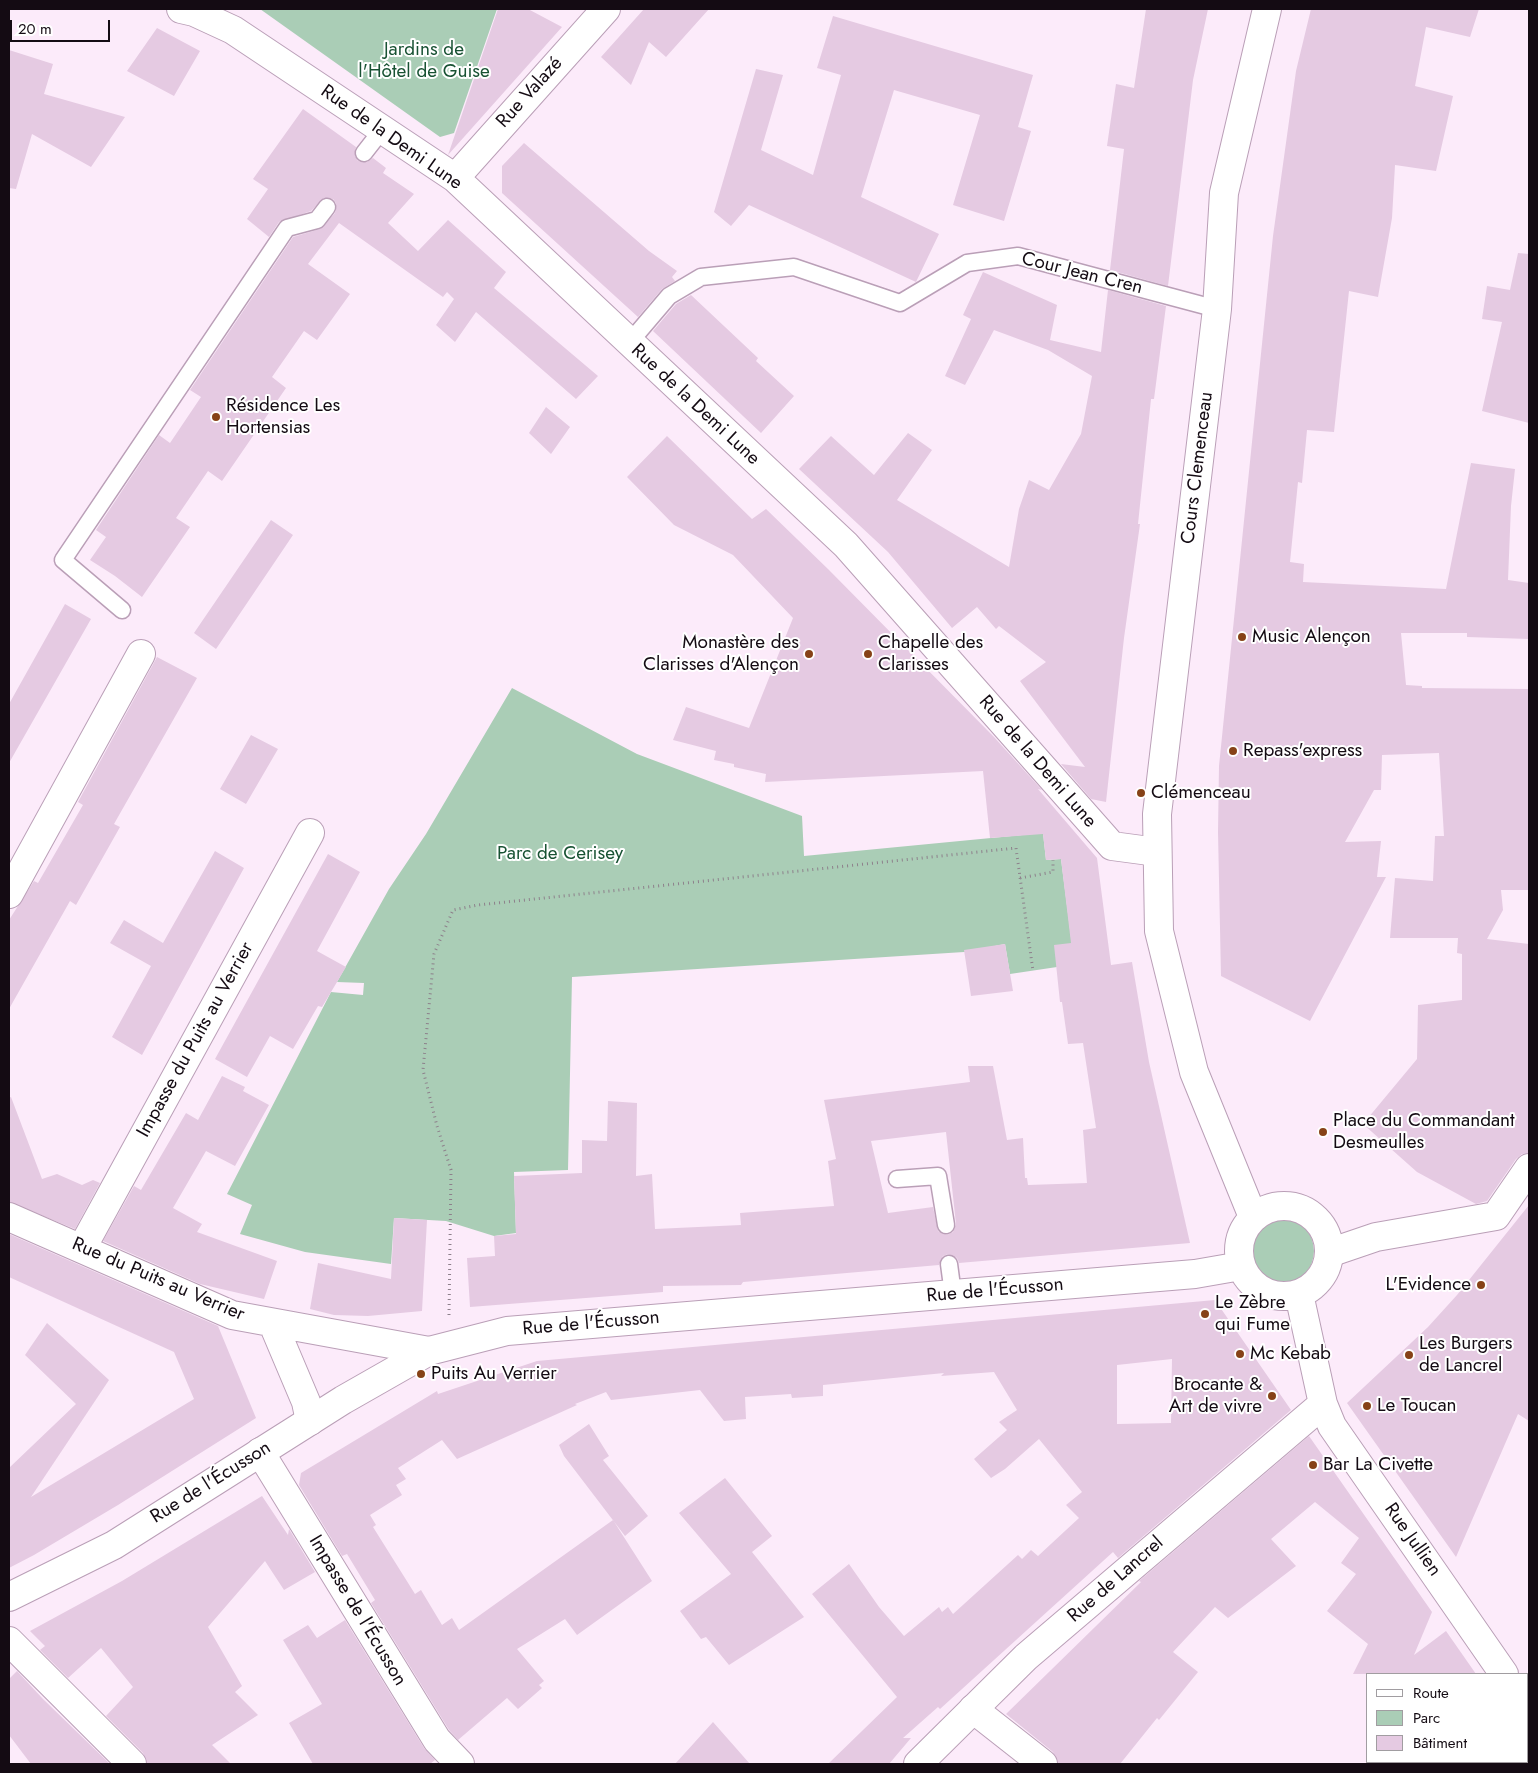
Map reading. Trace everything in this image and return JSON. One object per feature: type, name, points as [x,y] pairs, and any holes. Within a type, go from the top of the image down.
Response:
[{"type":"street","name":"Rue Valazé","points":[[455,178],[606,9]]},
{"type":"street","name":"Cours Clemenceau","points":[[1253,1216],[1194,1072],[1159,931],[1157,814],[1216,309],[1224,193],[1267,9]]},
{"type":"street","name":"Rue de la Demi Lune","points":[[190,10],[233,30],[455,178],[846,545],[1112,846],[1157,852]]},
{"type":"street","points":[[9,894],[141,654]]},
{"type":"street","name":"Impasse du Puits au Verrier","points":[[82,1248],[310,833]]},
{"type":"street","points":[[1330,1254],[1376,1237],[1496,1216],[1529,1168]]},
{"type":"street","points":[[1289,1205],[1307,1211],[1318,1220],[1327,1236],[1330,1254],[1325,1271],[1314,1285],[1299,1294],[1281,1296],[1264,1292],[1250,1281],[1241,1266],[1238,1248],[1242,1231],[1253,1216],[1268,1207],[1289,1205]]},
{"type":"street","name":"Rue du Puits au Verrier","points":[[9,1217],[232,1315],[273,1324],[438,1348]]},
{"type":"street","name":"Rue de l'Écusson","points":[[9,1597],[114,1545],[310,1420],[438,1348],[507,1331],[1195,1274],[1241,1266]]},
{"type":"street","name":"Rue Jullien","points":[[1299,1294],[1323,1404],[1332,1426],[1503,1673]]},
{"type":"street","points":[[273,1324],[306,1402],[310,1420]]},
{"type":"street","name":"Rue de Lancrel","points":[[918,1764],[1026,1657],[1323,1404]]},
{"type":"street","name":"Impasse de l'Écusson","points":[[260,1452],[422,1718],[437,1740],[460,1764]]},
{"type":"street","points":[[9,1641],[132,1764]]},
{"type":"street","points":[[973,1709],[1044,1764]]},
{"type":"lane","points":[[364,153],[382,130]]},
{"type":"lane","points":[[122,610],[63,560],[287,228],[317,220],[327,206]]},
{"type":"lane","name":"Cour Jean Cren","points":[[629,343],[669,296],[701,276],[794,267],[900,303],[967,263],[1018,256],[1216,309]]},
{"type":"lane","points":[[897,1179],[938,1176],[946,1225]]},
{"type":"lane","points":[[949,1264],[953,1294]]},
{"type":"path","points":[[438,1348],[451,1170],[437,1126],[423,1070],[426,1021],[434,954],[454,910],[478,905],[1016,848],[1033,971]]},
{"type":"path","points":[[1020,878],[1053,872],[1053,860]]},
{"type":"green space","name":"Jardins de l'Hôtel de Guise","points":[[260,9],[497,9],[454,133],[440,137]]},
{"type":"green space","name":"Parc de Cerisey","points":[[512,688],[637,754],[802,816],[804,856],[1043,833],[1046,860],[1061,859],[1072,945],[1057,967],[1010,974],[1005,944],[964,952],[572,977],[568,1170],[514,1172],[516,1233],[494,1236],[446,1221],[394,1218],[391,1264],[305,1252],[240,1234],[252,1205],[227,1194],[331,992],[363,995],[364,983],[337,982],[389,889],[426,834]]},
{"type":"green space","points":[[1275,1218],[1287,1218],[1299,1223],[1309,1233],[1314,1245],[1312,1264],[1299,1279],[1287,1284],[1275,1284],[1263,1279],[1253,1269],[1248,1257],[1248,1245],[1253,1233],[1263,1223]]},
{"type":"building","points":[[498,9],[528,9],[562,27],[448,155]]},
{"type":"building","points":[[644,9],[709,9],[666,57],[649,42],[631,85],[601,57]]},
{"type":"building","points":[[1146,9],[1208,9],[1193,80],[1168,286],[1110,270],[1124,149],[1107,146],[1116,84],[1134,88]]},
{"type":"building","points":[[1311,9],[1479,9],[1470,37],[1426,27],[1415,86],[1453,96],[1436,171],[1395,165],[1392,218],[1378,297],[1349,291],[1334,432],[1307,430],[1302,483],[1298,482],[1290,562],[1304,564],[1303,582],[1446,589],[1471,463],[1515,469],[1511,506],[1508,580],[1529,583],[1529,639],[1467,637],[1467,633],[1401,633],[1406,685],[1422,686],[1422,688],[1529,689],[1529,890],[1501,890],[1503,910],[1487,939],[1529,944],[1529,1153],[1522,1154],[1516,1159],[1487,1201],[1476,1204],[1417,1172],[1363,1124],[1417,1059],[1418,1005],[1462,1000],[1462,954],[1457,953],[1458,938],[1390,938],[1395,878],[1433,881],[1435,836],[1444,836],[1439,753],[1382,755],[1381,790],[1374,790],[1345,842],[1381,841],[1377,877],[1386,877],[1310,1021],[1221,976],[1218,832],[1219,766],[1273,236],[1296,71]]},
{"type":"building","points":[[833,16],[1033,75],[1018,127],[1031,131],[1004,221],[953,205],[980,115],[894,90],[861,197],[939,234],[916,282],[749,205],[731,226],[714,212],[756,69],[783,75],[761,150],[813,175],[841,75],[817,68]]},
{"type":"building","points":[[157,28],[200,51],[174,96],[127,71]]},
{"type":"building","points":[[9,50],[53,64],[44,94],[125,117],[91,167],[32,134],[16,189],[9,188]]},
{"type":"building","points":[[303,109],[356,147],[355,156],[358,161],[367,162],[373,158],[386,168],[383,173],[414,194],[388,223],[418,251],[448,220],[506,272],[494,288],[598,376],[576,399],[476,312],[455,342],[436,325],[454,299],[447,292],[443,297],[339,223],[308,264],[350,294],[317,340],[304,331],[272,377],[286,388],[222,481],[208,471],[176,518],[190,527],[142,597],[90,560],[106,537],[96,530],[159,435],[170,443],[201,397],[190,390],[293,237],[320,229],[335,213],[336,203],[333,199],[324,198],[311,211],[279,222],[269,237],[247,219],[268,189],[253,179]]},
{"type":"building","points":[[524,143],[649,251],[677,271],[672,277],[675,281],[662,289],[638,317],[502,193],[502,166]]},
{"type":"building","points":[[1518,253],[1529,254],[1529,423],[1482,411],[1502,322],[1482,319],[1487,286],[1510,290]]},
{"type":"building","points":[[983,272],[1057,305],[1050,340],[1101,352],[1108,290],[1166,306],[1154,399],[1151,399],[1138,524],[1140,524],[1124,638],[1106,802],[1091,799],[1061,764],[1085,767],[1020,681],[1046,662],[999,626],[996,629],[977,607],[952,628],[888,552],[799,469],[831,436],[874,475],[908,433],[932,450],[897,500],[1009,567],[1019,509],[1029,480],[1049,490],[1081,434],[1092,376],[1048,350],[994,330],[965,385],[945,376],[971,319],[963,315]]},
{"type":"building","points":[[691,295],[758,358],[756,361],[794,396],[761,433],[653,331],[676,304]]},
{"type":"building","points":[[546,407],[570,427],[551,454],[529,433]]},
{"type":"building","points":[[667,436],[752,519],[766,509],[994,737],[1042,790],[1038,789],[1097,858],[1111,965],[1132,962],[1149,1062],[1190,1243],[959,1263],[957,1258],[948,1254],[943,1256],[939,1265],[743,1282],[741,1285],[663,1286],[663,1292],[470,1307],[467,1258],[495,1256],[494,1236],[516,1234],[514,1176],[582,1173],[582,1140],[607,1141],[608,1101],[637,1103],[636,1176],[652,1174],[655,1229],[741,1225],[740,1213],[834,1206],[828,1161],[836,1159],[824,1100],[970,1082],[968,1066],[993,1066],[1007,1140],[1023,1138],[1025,1178],[1027,1178],[1028,1185],[1087,1183],[1083,1130],[1096,1128],[1083,1043],[1068,1044],[1062,1002],[1060,1002],[1054,945],[1071,943],[1061,859],[1046,860],[1043,834],[990,838],[983,771],[765,782],[766,774],[734,767],[734,764],[714,760],[716,751],[673,740],[686,707],[749,728],[793,618],[733,555],[674,525],[627,477]],"holes":[[[946,1132],[956,1224],[953,1232],[947,1235],[938,1231],[933,1207],[888,1213],[871,1141]]]},
{"type":"building","points":[[271,520],[293,535],[216,649],[194,633]]},
{"type":"building","points":[[65,604],[91,619],[9,763],[9,704]]},
{"type":"building","points":[[157,657],[197,678],[114,824],[120,827],[76,905],[70,901],[9,1009],[9,920],[34,881],[38,883],[83,805],[78,802]]},
{"type":"building","points":[[251,735],[278,749],[246,804],[220,789]]},
{"type":"building","points":[[215,851],[244,868],[142,1055],[112,1037],[151,966],[110,943],[124,920],[163,943]]},
{"type":"building","points":[[328,854],[360,872],[317,951],[346,967],[322,1007],[318,1006],[293,1049],[270,1036],[247,1077],[215,1059]]},
{"type":"building","points":[[1005,944],[1013,991],[971,996],[964,950]]},
{"type":"building","points":[[222,1076],[245,1087],[243,1091],[269,1105],[235,1166],[206,1151],[173,1208],[202,1224],[197,1232],[277,1261],[264,1299],[200,1284],[103,1241],[134,1186],[141,1190],[186,1113],[198,1120]]},
{"type":"building","points":[[11,1097],[42,1179],[57,1174],[82,1185],[93,1180],[100,1183],[75,1229],[9,1202],[9,1098]]},
{"type":"building","points":[[1529,1205],[1529,1421],[1518,1414],[1456,1557],[1347,1403],[1428,1327],[1457,1295]]},
{"type":"building","points":[[394,1218],[427,1220],[422,1311],[368,1316],[334,1315],[310,1309],[318,1263],[391,1279]]},
{"type":"building","points":[[9,1234],[218,1326],[256,1418],[118,1505],[9,1568],[9,1468],[76,1404],[25,1355],[47,1323],[109,1380],[31,1497],[194,1399],[174,1352],[9,1277]]},
{"type":"building","points":[[1215,1300],[1291,1410],[1118,1558],[1113,1552],[940,1709],[938,1707],[903,1738],[911,1738],[889,1764],[828,1764],[897,1697],[812,1594],[849,1564],[879,1607],[904,1636],[939,1607],[942,1612],[948,1607],[953,1614],[1018,1555],[1022,1559],[1031,1550],[1038,1556],[1079,1518],[1066,1505],[1082,1492],[1039,1439],[1005,1469],[991,1478],[974,1459],[1007,1430],[999,1422],[1017,1410],[994,1372],[941,1376],[944,1373],[823,1385],[823,1396],[792,1398],[791,1394],[745,1397],[746,1419],[724,1421],[700,1390],[611,1400],[606,1392],[575,1404],[577,1405],[457,1459],[442,1440],[398,1468],[406,1479],[396,1485],[402,1495],[370,1515],[376,1525],[373,1527],[415,1594],[421,1590],[442,1625],[452,1618],[459,1630],[613,1520],[652,1581],[577,1635],[565,1619],[517,1649],[544,1681],[539,1685],[542,1688],[518,1709],[507,1698],[458,1740],[449,1730],[371,1603],[375,1600],[347,1554],[342,1556],[299,1485],[301,1473],[437,1391],[438,1394],[537,1361]],"holes":[[[1172,1359],[1171,1423],[1117,1424],[1117,1365]]]},
{"type":"building","points":[[589,1424],[609,1456],[603,1460],[648,1516],[625,1536],[564,1456],[559,1445]]},
{"type":"building","points":[[1309,1436],[1432,1612],[1414,1655],[1446,1631],[1475,1673],[1353,1674],[1368,1644],[1327,1611],[1356,1574],[1341,1563],[1359,1538],[1315,1502],[1271,1539],[1296,1566],[1228,1618],[1215,1607],[1173,1652],[1198,1672],[1159,1720],[1157,1718],[1120,1764],[1058,1764],[1053,1752],[1006,1714],[1141,1582],[1139,1581]]},
{"type":"building","points":[[725,1478],[772,1536],[752,1552],[804,1617],[729,1665],[706,1637],[701,1639],[680,1611],[731,1574],[679,1513]]},
{"type":"building","points":[[262,1496],[288,1535],[289,1529],[315,1572],[284,1590],[265,1561],[208,1627],[242,1686],[235,1692],[258,1715],[212,1745],[231,1764],[147,1764],[143,1753],[106,1716],[133,1687],[101,1648],[68,1678],[40,1650],[45,1646],[30,1631],[122,1581]]},
{"type":"building","points":[[345,1620],[424,1748],[435,1760],[430,1764],[313,1764],[289,1723],[322,1704],[283,1640],[308,1625],[317,1638]]},
{"type":"building","points":[[17,1671],[110,1764],[31,1764],[9,1735],[9,1679]]},
{"type":"building","points":[[713,1722],[750,1764],[675,1764]]},
{"type":"place","name":"Résidence Les Hortensias","points":[[216,417]]},
{"type":"place","name":"Music Alençon","points":[[1242,637]]},
{"type":"place","name":"Monastère des Clarisses d'Alençon","points":[[809,654]]},
{"type":"place","name":"Chapelle des Clarisses","points":[[868,654]]},
{"type":"place","name":"Repass'express","points":[[1233,751]]},
{"type":"place","name":"Clémenceau","points":[[1141,793]]},
{"type":"place","name":"Place du Commandant Desmeulles","points":[[1323,1132]]},
{"type":"place","name":"L'Evidence","points":[[1481,1285]]},
{"type":"place","name":"Le Zèbre qui Fume","points":[[1205,1314]]},
{"type":"place","name":"Mc Kebab","points":[[1240,1354]]},
{"type":"place","name":"Les Burgers de Lancrel","points":[[1409,1355]]},
{"type":"place","name":"Puits Au Verrier","points":[[421,1374]]},
{"type":"place","name":"Brocante & Art de vivre","points":[[1272,1396]]},
{"type":"place","name":"Le Toucan","points":[[1367,1406]]},
{"type":"place","name":"Bar La Civette","points":[[1313,1465]]}]
